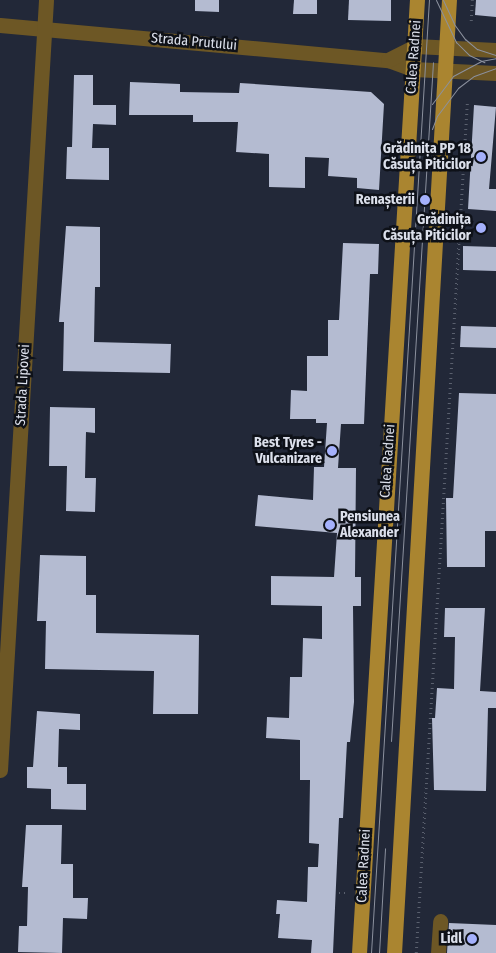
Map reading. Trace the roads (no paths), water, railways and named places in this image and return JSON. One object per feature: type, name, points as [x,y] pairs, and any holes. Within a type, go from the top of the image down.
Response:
[{"type":"main road","name":"Calea Radnei","points":[[359,953],[417,0]]},
{"type":"main road","points":[[394,953],[449,0]]},
{"type":"street","name":"Strada Lipovei","points":[[0,770],[46,0]]},
{"type":"street","name":"Strada Prutului","points":[[0,25],[388,60],[413,69],[496,73]]},
{"type":"street","points":[[388,60],[415,46],[496,50]]},
{"type":"street","points":[[438,953],[440,921]]},
{"type":"tram line","points":[[371,953],[429,0]]},
{"type":"tram line","points":[[436,0],[456,42],[469,55],[484,62]]},
{"type":"tram line","points":[[443,0],[454,24],[465,39],[477,49],[496,55]]},
{"type":"tram line","points":[[432,104],[453,76],[481,61],[496,58]]},
{"type":"tram line","points":[[391,741],[433,62]]},
{"type":"tram line","points":[[432,129],[437,116],[458,88],[474,76],[496,68]]},
{"type":"tram line","points":[[379,953],[385,848]]},
{"type":"place","name":"Grădinița PP 18 Căsuța Piticilor","points":[[481,157]]},
{"type":"place","name":"Renașterii","points":[[425,200]]},
{"type":"place","name":"Grădinița Căsuța Piticilor","points":[[481,228]]},
{"type":"place","name":"Best Tyres - Vulcanizare","points":[[332,451]]},
{"type":"place","name":"Pensiunea Alexander","points":[[330,525]]},
{"type":"place","name":"Lidl","points":[[472,939]]}]
